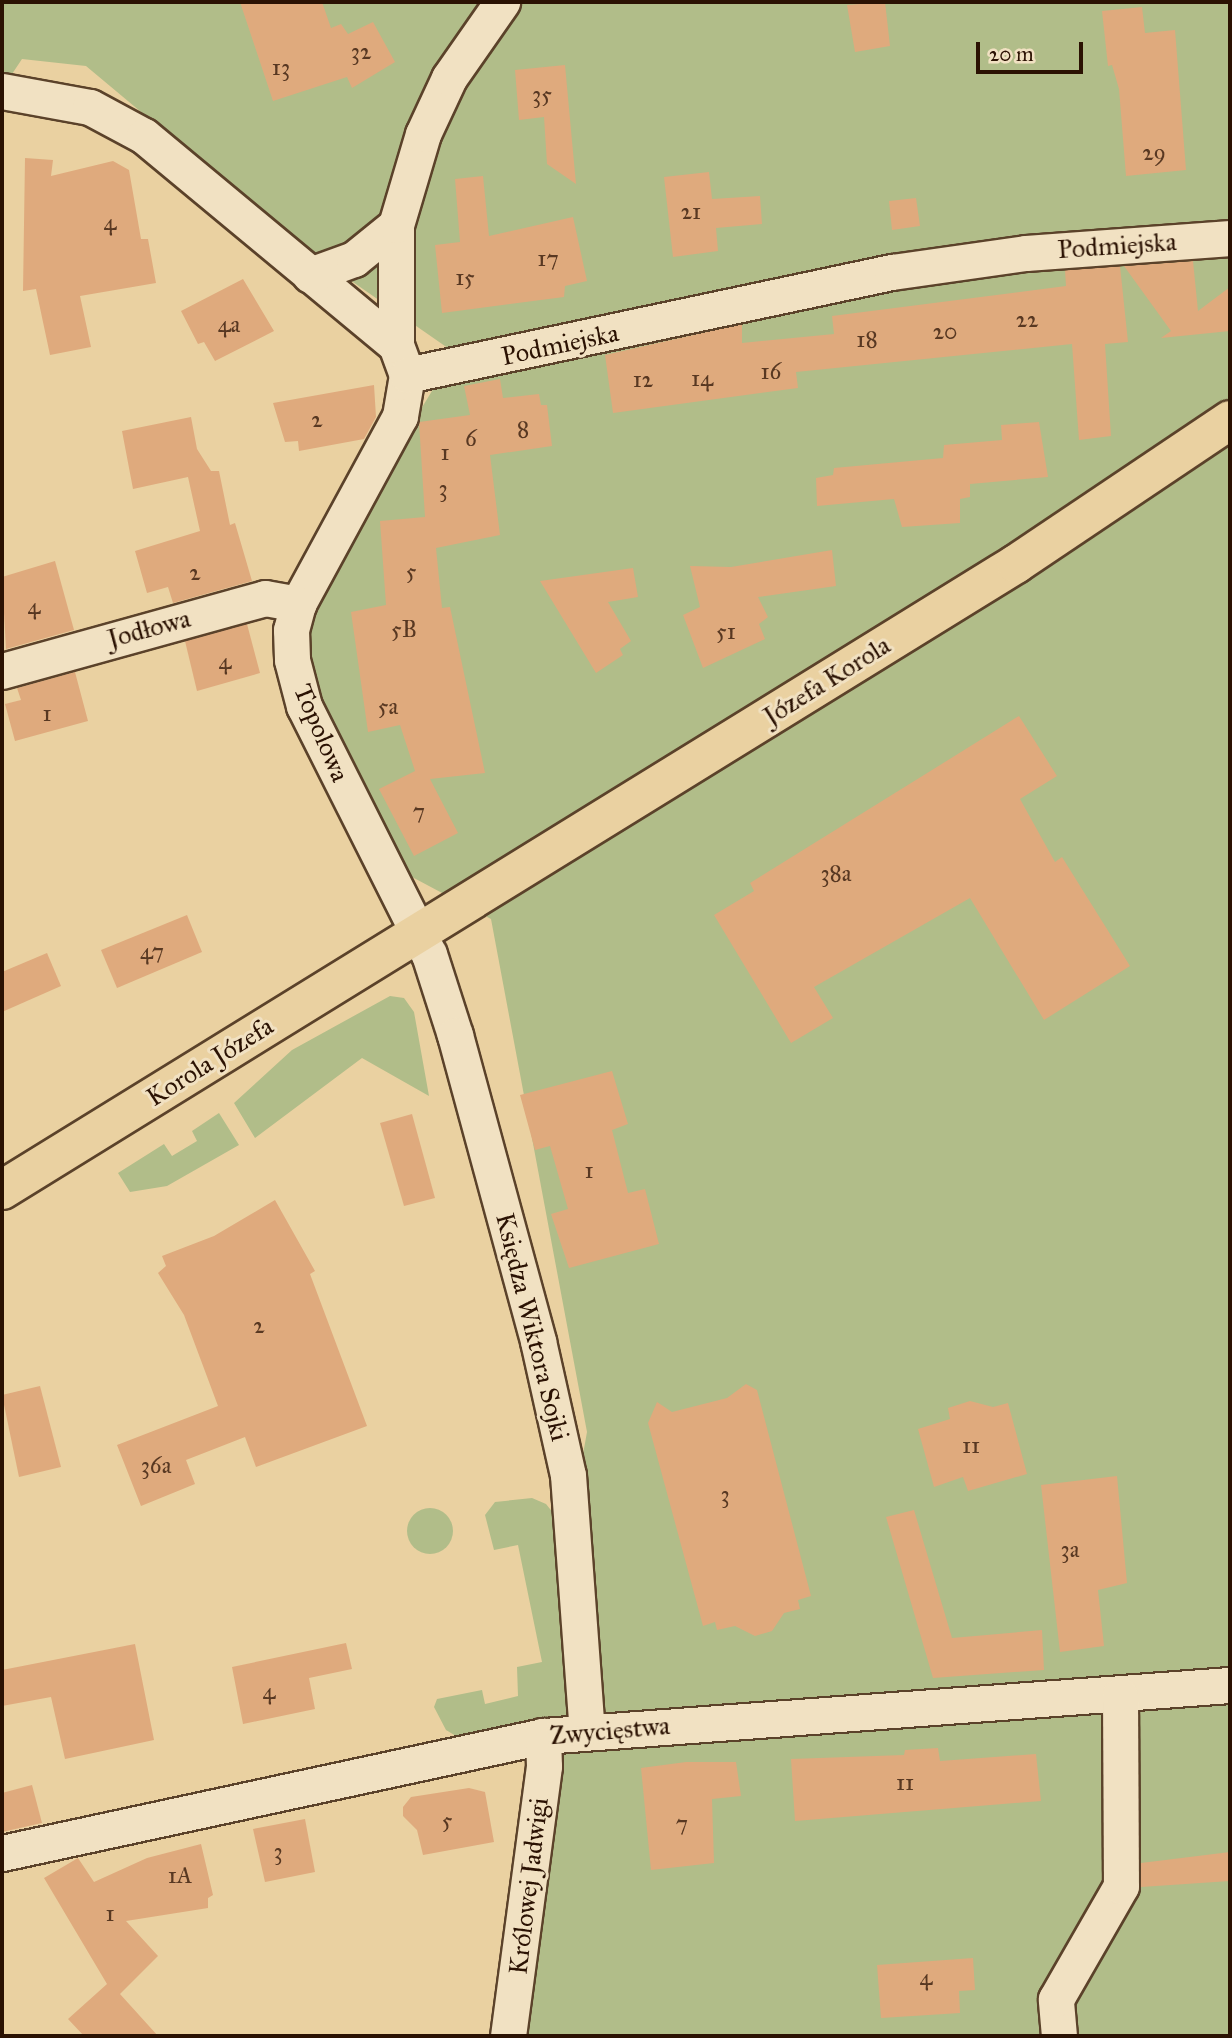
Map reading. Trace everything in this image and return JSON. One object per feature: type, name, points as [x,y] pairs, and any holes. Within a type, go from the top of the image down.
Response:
[{"type":"highway","name":"Józefa Korola","points":[[418,935],[1016,564],[1230,420]]},
{"type":"highway","name":"Korola Józefa","points":[[2,1190],[418,935]]},
{"type":"street","name":"Topolowa","points":[[418,935],[304,706],[292,660],[291,630],[298,604],[400,416],[401,360],[396,225],[424,134],[449,78],[502,2]]},
{"type":"street","points":[[2,97],[90,107],[144,136],[310,275],[401,360]]},
{"type":"street","points":[[310,275],[354,258],[396,225]]},
{"type":"street","name":"Podmiejska","points":[[401,360],[892,272],[1026,253],[1230,238]]},
{"type":"street","name":"Jodłowa","points":[[2,671],[265,598],[298,604]]},
{"type":"street","name":"Księdza Wiktora Sojki","points":[[418,935],[455,1035],[538,1341],[568,1475],[587,1731]]},
{"type":"street","name":"Zwycięstwa","points":[[2,1853],[437,1755],[543,1736],[1230,1685]]},
{"type":"street","points":[[1059,2036],[1056,1999],[1121,1886],[1120,1695]]},
{"type":"street","name":"Królowej Jadwigi","points":[[508,2036],[544,1766],[543,1736]]},
{"type":"green space","points":[[2,2],[1230,2],[1230,2036],[516,2036],[536,1720],[456,1736],[446,1730],[434,1707],[437,1699],[482,1690],[485,1704],[518,1696],[517,1667],[542,1662],[518,1545],[494,1550],[485,1515],[495,1502],[532,1498],[546,1504],[554,1514],[561,1576],[587,1432],[491,919],[397,869],[324,744],[297,647],[338,546],[455,353],[304,248],[86,66],[22,59],[2,89]]},
{"type":"green space","points":[[390,996],[404,998],[414,1012],[429,1096],[362,1058],[255,1138],[234,1103],[292,1050]]},
{"type":"green space","points":[[219,1113],[239,1145],[167,1186],[130,1192],[118,1173],[164,1144],[172,1156],[197,1141],[192,1131]]},
{"type":"green space","points":[[430,1508],[447,1514],[453,1531],[447,1548],[430,1554],[413,1548],[407,1531],[413,1514]]},
{"type":"building","points":[[240,2],[322,2],[331,28],[341,24],[348,34],[373,22],[395,62],[352,88],[347,77],[273,101]]},
{"type":"building","points":[[885,2],[890,46],[855,52],[847,5]]},
{"type":"building","points":[[1142,7],[1145,33],[1175,30],[1186,170],[1126,176],[1119,89],[1112,65],[1108,66],[1102,11]]},
{"type":"building","points":[[565,65],[576,184],[547,164],[544,117],[519,120],[515,70]]},
{"type":"building","points":[[25,158],[53,160],[51,176],[113,161],[129,170],[141,239],[148,239],[156,283],[80,296],[91,347],[50,355],[36,289],[23,291]]},
{"type":"building","points":[[709,172],[712,199],[760,196],[762,224],[716,228],[718,251],[673,257],[664,177]]},
{"type":"building","points":[[483,176],[489,236],[573,217],[587,281],[565,286],[564,297],[442,313],[435,245],[460,242],[455,179]]},
{"type":"building","points":[[916,198],[920,226],[892,230],[889,201]]},
{"type":"building","points":[[1193,261],[1198,311],[1230,287],[1230,331],[1161,338],[1171,331],[1124,266]]},
{"type":"building","points":[[1120,266],[1128,342],[1105,344],[1111,436],[1079,440],[1072,344],[796,372],[798,388],[613,413],[605,355],[742,324],[742,343],[834,334],[832,316],[1066,286],[1065,270]]},
{"type":"building","points":[[243,279],[274,331],[215,361],[204,342],[198,344],[181,311]]},
{"type":"building","points":[[500,379],[503,398],[539,394],[541,405],[547,405],[552,446],[490,455],[500,535],[436,548],[442,608],[450,607],[485,773],[430,779],[458,833],[414,856],[379,789],[415,771],[400,725],[368,732],[351,612],[386,605],[380,521],[425,517],[419,422],[470,415],[464,386]]},
{"type":"building","points":[[374,385],[376,417],[364,439],[299,451],[298,441],[285,442],[273,403]]},
{"type":"building","points":[[191,417],[197,449],[211,471],[219,471],[230,525],[235,523],[252,581],[173,603],[168,587],[147,593],[135,551],[200,531],[188,477],[133,489],[122,431]]},
{"type":"building","points":[[1039,422],[1048,477],[970,484],[970,497],[960,499],[960,523],[902,527],[894,499],[817,506],[816,478],[833,475],[834,468],[943,458],[944,445],[1002,440],[1001,425]]},
{"type":"building","points":[[832,550],[836,586],[758,597],[768,617],[759,624],[765,639],[703,668],[683,615],[700,607],[690,566],[731,567]]},
{"type":"building","points":[[55,561],[74,630],[6,649],[2,577]]},
{"type":"building","points":[[633,568],[638,597],[608,602],[631,641],[620,649],[623,655],[596,673],[540,581]]},
{"type":"building","points":[[247,624],[260,673],[197,691],[185,641]]},
{"type":"building","points":[[75,672],[88,721],[15,741],[5,704],[21,700],[17,688]]},
{"type":"building","points":[[1019,716],[1057,776],[1020,799],[1055,862],[1062,857],[1130,966],[1044,1020],[970,898],[814,987],[833,1018],[791,1043],[714,915],[754,891],[750,883]]},
{"type":"building","points":[[187,915],[202,952],[117,988],[101,950]]},
{"type":"building","points":[[47,953],[61,986],[2,1012],[2,972]]},
{"type":"building","points":[[612,1071],[628,1124],[612,1130],[628,1193],[645,1189],[659,1244],[569,1268],[551,1214],[568,1209],[550,1146],[535,1150],[520,1095]]},
{"type":"building","points":[[412,1114],[435,1198],[404,1206],[380,1123]]},
{"type":"building","points":[[275,1200],[315,1271],[310,1274],[367,1426],[256,1467],[245,1437],[186,1460],[195,1484],[141,1506],[117,1445],[218,1406],[184,1315],[158,1273],[166,1266],[162,1256],[214,1236]]},
{"type":"building","points":[[746,1384],[757,1390],[811,1596],[798,1600],[800,1609],[784,1613],[772,1631],[755,1636],[735,1626],[717,1630],[715,1622],[703,1626],[648,1423],[657,1402],[672,1412],[727,1398]]},
{"type":"building","points":[[40,1386],[61,1467],[19,1477],[2,1395]]},
{"type":"building","points":[[970,1401],[993,1407],[1008,1403],[1027,1474],[968,1491],[963,1477],[934,1487],[918,1429],[950,1419],[948,1408]]},
{"type":"building","points":[[1117,1476],[1127,1583],[1098,1590],[1104,1646],[1060,1652],[1041,1485]]},
{"type":"building","points":[[914,1510],[952,1638],[1042,1630],[1044,1670],[933,1678],[886,1517]]},
{"type":"building","points":[[346,1643],[352,1669],[309,1678],[315,1709],[243,1724],[232,1667]]},
{"type":"building","points":[[135,1644],[154,1740],[65,1759],[51,1697],[2,1706],[2,1670]]},
{"type":"building","points":[[938,1748],[940,1761],[1036,1754],[1041,1801],[795,1821],[791,1759],[904,1755],[905,1750]]},
{"type":"building","points":[[686,1762],[736,1762],[741,1796],[712,1799],[714,1863],[651,1870],[641,1768]]},
{"type":"building","points":[[32,1785],[42,1823],[2,1832],[2,1793]]},
{"type":"building","points":[[469,1788],[485,1792],[494,1842],[423,1855],[417,1830],[403,1816],[403,1807],[411,1797]]},
{"type":"building","points":[[305,1819],[315,1872],[265,1882],[253,1829]]},
{"type":"building","points":[[201,1844],[213,1895],[208,1898],[208,1908],[126,1921],[158,1956],[120,1994],[158,2036],[84,2036],[68,2019],[107,1984],[44,1878],[78,1858],[94,1882],[147,1858]]},
{"type":"building","points":[[1230,1852],[1230,1881],[1141,1887],[1141,1863]]},
{"type":"building","points":[[973,1958],[975,1990],[959,1991],[960,2013],[881,2018],[877,1965]]}]
